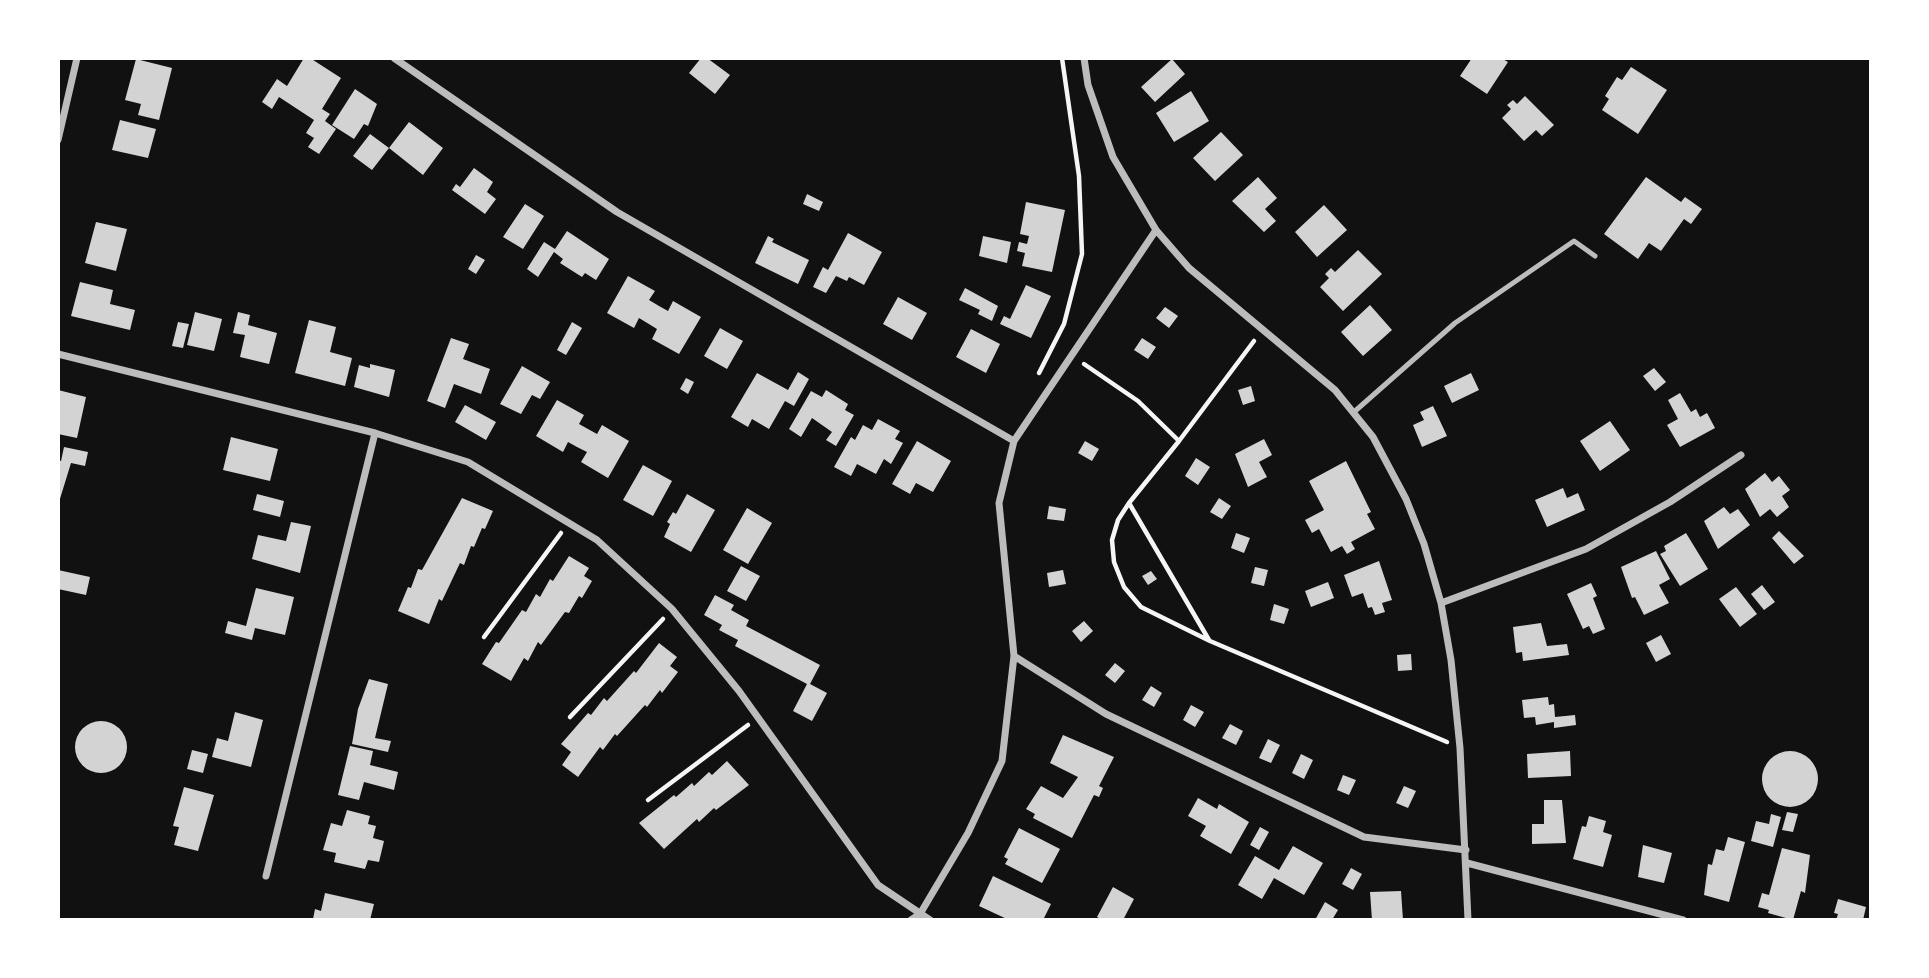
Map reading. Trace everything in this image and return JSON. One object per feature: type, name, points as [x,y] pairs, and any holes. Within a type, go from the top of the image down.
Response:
[{"type":"street","points":[[58,140],[77,58]]},
{"type":"street","points":[[394,58],[617,212],[1014,441]]},
{"type":"street","points":[[1084,58],[1091,97],[1113,157],[1156,230],[1189,268],[1319,374],[1354,412],[1373,438],[1406,499],[1424,544],[1441,603],[1451,660],[1460,748],[1468,920]]},
{"type":"street","points":[[911,920],[920,915],[968,834],[1002,761],[1014,656],[999,503],[1014,441],[1156,230]]},
{"type":"street","points":[[58,354],[375,432],[468,463],[597,540],[672,609],[758,717],[878,886],[930,920]]},
{"type":"street","points":[[266,876],[375,432]]},
{"type":"street","points":[[1441,603],[1586,549],[1670,502],[1741,455]]},
{"type":"street","points":[[1014,656],[1106,714],[1364,837],[1466,850]]},
{"type":"street","points":[[1467,863],[1683,920]]},
{"type":"lane","points":[[1354,412],[1455,323],[1574,241],[1595,256]]},
{"type":"path","points":[[1039,374],[1064,324],[1082,254],[1079,176],[1062,58]]},
{"type":"path","points":[[1264,329],[1118,520],[1112,540],[1114,562],[1124,587],[1141,607],[1210,641],[1460,748]]},
{"type":"path","points":[[1072,355],[1138,401],[1179,441]]},
{"type":"path","points":[[1129,503],[1210,641]]},
{"type":"path","points":[[484,637],[569,523]]},
{"type":"path","points":[[570,718],[672,609]]},
{"type":"path","points":[[648,800],[758,717]]},
{"type":"building","points":[[304,58],[310,58],[341,78],[322,109],[330,114],[325,121],[336,129],[319,154],[308,147],[314,138],[306,133],[314,120],[279,97],[272,109],[262,102],[277,79],[287,86]]},
{"type":"building","points":[[701,58],[707,58],[730,75],[715,94],[689,73]]},
{"type":"building","points":[[1472,58],[1501,58],[1508,62],[1487,94],[1460,76]]},
{"type":"building","points":[[136,59],[172,68],[159,120],[138,115],[141,104],[125,100]]},
{"type":"building","points":[[1172,59],[1185,74],[1155,102],[1141,87]]},
{"type":"building","points":[[1631,67],[1667,90],[1638,134],[1602,110],[1609,99],[1605,96],[1617,77],[1622,80]]},
{"type":"building","points":[[355,89],[377,104],[368,126],[364,124],[354,139],[332,125]]},
{"type":"building","points":[[1191,91],[1209,121],[1174,142],[1156,113]]},
{"type":"building","points":[[1525,96],[1554,125],[1542,136],[1536,130],[1524,141],[1502,118],[1511,109],[1507,105],[1513,100],[1517,104]]},
{"type":"building","points":[[120,120],[156,129],[148,158],[112,150]]},
{"type":"building","points":[[409,122],[443,148],[423,175],[389,148]]},
{"type":"building","points":[[1221,132],[1243,155],[1215,181],[1193,158]]},
{"type":"building","points":[[370,134],[389,148],[372,170],[353,156]]},
{"type":"building","points":[[474,168],[493,182],[487,192],[496,199],[485,214],[452,190],[456,184],[460,187]]},
{"type":"building","points":[[1258,177],[1277,198],[1265,209],[1276,221],[1264,232],[1232,201]]},
{"type":"building","points":[[1646,177],[1681,202],[1685,197],[1702,209],[1691,224],[1684,219],[1661,251],[1649,243],[1638,259],[1604,234]]},
{"type":"building","points":[[807,194],[823,202],[819,211],[803,204]]},
{"type":"building","points":[[1026,202],[1065,210],[1052,272],[1022,266],[1025,253],[1017,251],[1019,242],[1027,244],[1029,236],[1020,234]]},
{"type":"building","points":[[525,204],[544,216],[523,249],[503,237]]},
{"type":"building","points":[[1324,205],[1347,230],[1317,257],[1295,232]]},
{"type":"building","points":[[96,222],[127,229],[116,271],[85,263]]},
{"type":"building","points":[[567,231],[609,259],[596,280],[585,273],[582,277],[560,263],[563,259],[554,252],[538,277],[527,269],[544,242],[555,249]]},
{"type":"building","points":[[848,233],[882,252],[864,285],[849,277],[847,281],[836,276],[826,293],[813,287],[823,267],[828,270]]},
{"type":"building","points":[[768,236],[774,239],[772,242],[809,260],[798,284],[755,263]]},
{"type":"building","points":[[983,236],[1011,242],[1007,263],[979,256]]},
{"type":"building","points":[[1358,250],[1382,274],[1343,311],[1320,287],[1329,278],[1325,274],[1331,268],[1335,272]]},
{"type":"building","points":[[476,255],[485,260],[476,274],[468,269]]},
{"type":"building","points":[[628,276],[655,291],[649,300],[659,306],[668,311],[673,301],[701,317],[679,354],[652,339],[657,329],[639,318],[634,328],[607,313]]},
{"type":"building","points":[[80,282],[113,290],[110,304],[135,310],[130,330],[71,316]]},
{"type":"building","points":[[1026,285],[1051,296],[1031,338],[1000,324],[1004,316],[1010,319]]},
{"type":"building","points":[[965,288],[998,306],[992,321],[978,314],[980,310],[959,300]]},
{"type":"building","points":[[898,297],[927,313],[912,340],[883,324]]},
{"type":"building","points":[[1370,305],[1392,330],[1363,356],[1341,332]]},
{"type":"building","points":[[1165,307],[1178,316],[1169,328],[1156,318]]},
{"type":"building","points":[[195,312],[222,319],[214,351],[187,345]]},
{"type":"building","points":[[238,312],[250,315],[248,325],[277,333],[269,364],[240,357],[245,335],[233,333]]},
{"type":"building","points":[[309,320],[336,327],[330,352],[352,358],[345,386],[295,373]]},
{"type":"building","points":[[178,322],[189,324],[183,348],[172,346]]},
{"type":"building","points":[[572,322],[582,328],[566,355],[557,350]]},
{"type":"building","points":[[720,328],[743,341],[727,369],[704,356]]},
{"type":"building","points":[[971,329],[1000,344],[986,373],[956,357]]},
{"type":"building","points":[[451,338],[469,344],[463,359],[490,369],[481,394],[454,384],[445,408],[427,401]]},
{"type":"building","points":[[1142,338],[1156,347],[1148,359],[1134,350]]},
{"type":"building","points":[[370,364],[395,370],[389,397],[354,387],[359,365],[370,368]]},
{"type":"building","points":[[522,366],[550,382],[540,399],[532,395],[521,414],[500,404]]},
{"type":"building","points":[[1654,368],[1666,382],[1655,391],[1643,376]]},
{"type":"building","points":[[798,372],[809,379],[794,406],[785,401],[769,429],[752,419],[748,427],[731,417],[757,373],[788,390]]},
{"type":"building","points":[[1471,373],[1479,390],[1452,403],[1444,386]]},
{"type":"building","points":[[686,378],[694,382],[688,394],[680,389]]},
{"type":"building","points":[[1251,386],[1255,401],[1243,405],[1238,390]]},
{"type":"building","points":[[58,390],[86,397],[77,438],[58,434]]},
{"type":"building","points":[[826,390],[848,404],[845,410],[854,415],[836,446],[826,440],[832,432],[812,418],[801,437],[789,429],[811,391],[822,397]]},
{"type":"building","points":[[1680,393],[1691,412],[1696,409],[1700,417],[1707,413],[1715,428],[1680,447],[1667,425],[1678,419],[1668,400]]},
{"type":"building","points":[[557,400],[584,415],[579,424],[597,434],[602,425],[629,441],[608,478],[581,462],[587,452],[568,442],[563,452],[536,436]]},
{"type":"building","points":[[465,405],[496,422],[486,440],[455,422]]},
{"type":"building","points":[[1433,406],[1447,436],[1422,447],[1413,425],[1424,420],[1420,412]]},
{"type":"building","points":[[878,419],[900,431],[895,439],[903,443],[891,464],[884,459],[876,474],[857,464],[851,476],[834,467],[851,437],[855,440],[863,425],[872,430]]},
{"type":"building","points":[[1610,421],[1630,450],[1600,471],[1580,441]]},
{"type":"building","points":[[231,437],[278,449],[270,481],[223,470]]},
{"type":"building","points":[[1264,439],[1272,455],[1259,462],[1267,477],[1248,487],[1235,454]]},
{"type":"building","points":[[917,441],[951,461],[933,492],[916,483],[910,494],[892,484]]},
{"type":"building","points":[[1085,441],[1099,449],[1092,461],[1078,453]]},
{"type":"building","points":[[64,447],[88,452],[85,466],[71,463],[59,502],[58,460],[61,461]]},
{"type":"building","points":[[1196,458],[1210,467],[1198,485],[1185,476]]},
{"type":"building","points":[[1346,461],[1371,512],[1367,514],[1375,529],[1351,542],[1355,549],[1347,554],[1342,546],[1331,552],[1319,529],[1312,533],[1305,520],[1324,510],[1309,481]]},
{"type":"building","points":[[643,465],[672,481],[653,516],[623,500]]},
{"type":"building","points":[[1765,473],[1772,482],[1779,476],[1790,490],[1782,496],[1789,507],[1777,517],[1770,509],[1760,517],[1745,489]]},
{"type":"building","points":[[1563,488],[1567,498],[1578,493],[1585,510],[1547,527],[1535,500]]},
{"type":"building","points":[[257,494],[284,501],[280,517],[253,510]]},
{"type":"building","points":[[687,494],[715,510],[691,552],[664,537],[670,524],[667,522],[673,512],[676,514]]},
{"type":"building","points":[[462,498],[493,511],[474,547],[471,546],[464,565],[460,563],[442,601],[439,599],[429,624],[398,611],[418,569],[422,570]]},
{"type":"building","points":[[1219,498],[1231,506],[1222,519],[1210,512]]},
{"type":"building","points":[[1049,506],[1066,509],[1064,521],[1047,519]]},
{"type":"building","points":[[1724,507],[1730,514],[1738,509],[1750,525],[1718,549],[1704,521]]},
{"type":"building","points":[[747,508],[772,523],[748,564],[723,550]]},
{"type":"building","points":[[291,522],[311,526],[300,573],[252,559],[258,535],[286,541]]},
{"type":"building","points":[[1779,531],[1804,556],[1794,564],[1772,538]]},
{"type":"building","points":[[1236,533],[1250,538],[1244,553],[1231,548]]},
{"type":"building","points":[[1686,533],[1708,569],[1680,586],[1660,554],[1666,551],[1664,546]]},
{"type":"building","points":[[1656,551],[1670,579],[1659,585],[1669,603],[1644,615],[1635,597],[1632,598],[1621,567]]},
{"type":"building","points":[[569,556],[589,568],[584,576],[592,581],[582,598],[579,596],[569,613],[565,612],[541,645],[538,642],[528,661],[524,658],[511,681],[482,664],[522,610],[526,612],[536,594],[540,597],[550,579],[553,581]]},
{"type":"building","points":[[1379,561],[1392,600],[1382,603],[1385,612],[1375,615],[1372,607],[1368,608],[1363,593],[1352,597],[1344,575]]},
{"type":"building","points":[[741,566],[760,576],[746,601],[727,591]]},
{"type":"building","points":[[1255,567],[1268,570],[1264,586],[1251,583]]},
{"type":"building","points":[[58,570],[90,577],[86,595],[58,589]]},
{"type":"building","points":[[1063,570],[1066,584],[1049,587],[1047,573]]},
{"type":"building","points":[[1151,571],[1157,579],[1148,585],[1142,576]]},
{"type":"building","points":[[1328,582],[1334,598],[1311,607],[1305,591]]},
{"type":"building","points":[[1591,583],[1597,596],[1593,598],[1605,629],[1593,634],[1589,626],[1583,629],[1567,594]]},
{"type":"building","points":[[1762,585],[1775,602],[1764,610],[1751,594]]},
{"type":"building","points":[[1736,587],[1757,614],[1740,627],[1719,599]]},
{"type":"building","points":[[256,588],[294,597],[285,635],[255,628],[252,640],[225,633],[228,621],[246,626]]},
{"type":"building","points":[[715,595],[734,605],[731,610],[749,620],[746,626],[820,665],[810,684],[827,693],[812,721],[793,711],[807,684],[735,646],[738,640],[719,630],[722,625],[704,615]]},
{"type":"building","points":[[1274,604],[1289,609],[1284,624],[1270,620]]},
{"type":"building","points":[[1084,621],[1093,631],[1081,642],[1072,631]]},
{"type":"building","points":[[1541,623],[1547,646],[1567,644],[1569,655],[1523,661],[1522,652],[1516,653],[1513,627]]},
{"type":"building","points":[[1661,635],[1671,654],[1656,662],[1646,643]]},
{"type":"building","points":[[659,643],[677,657],[670,666],[678,672],[662,693],[660,690],[647,707],[645,705],[617,736],[615,734],[603,750],[600,747],[578,777],[562,765],[571,752],[561,744],[588,713],[591,715],[604,698],[607,701],[634,671],[636,673]]},
{"type":"building","points":[[1411,654],[1412,670],[1398,671],[1397,655]]},
{"type":"building","points":[[1115,663],[1125,671],[1115,683],[1105,675]]},
{"type":"building","points":[[369,679],[388,684],[375,738],[391,741],[388,752],[352,744],[358,709]]},
{"type":"building","points":[[1151,686],[1162,693],[1154,707],[1142,700]]},
{"type":"building","points":[[1548,697],[1549,705],[1554,704],[1555,717],[1575,715],[1576,725],[1554,728],[1554,722],[1536,725],[1535,717],[1524,718],[1522,700]]},
{"type":"building","points":[[1191,705],[1204,712],[1195,727],[1183,720]]},
{"type":"building","points":[[235,712],[263,720],[251,767],[212,757],[217,738],[228,741]]},
{"type":"building","points":[[101,721],[111,723],[119,729],[125,737],[125,757],[119,765],[111,771],[101,773],[91,771],[83,765],[77,757],[75,747],[77,737],[83,729],[91,723]]},
{"type":"building","points":[[1230,724],[1243,731],[1236,745],[1222,738]]},
{"type":"building","points":[[1063,735],[1114,757],[1099,786],[1103,788],[1099,797],[1094,795],[1072,838],[1033,818],[1035,814],[1026,809],[1041,786],[1063,798],[1078,777],[1050,763]]},
{"type":"building","points":[[1268,739],[1280,745],[1271,763],[1259,758]]},
{"type":"building","points":[[350,746],[373,751],[370,765],[398,772],[394,790],[364,782],[359,800],[338,795]]},
{"type":"building","points":[[192,750],[208,754],[203,773],[187,769]]},
{"type":"building","points":[[1570,751],[1571,776],[1528,778],[1527,754]]},
{"type":"building","points":[[1784,751],[1796,751],[1810,759],[1818,773],[1816,790],[1810,799],[1796,807],[1784,807],[1767,795],[1762,785],[1762,773],[1774,756]]},
{"type":"building","points":[[1301,754],[1313,760],[1304,779],[1292,773]]},
{"type":"building","points":[[727,761],[749,785],[716,810],[714,808],[699,822],[697,819],[664,849],[639,823],[692,783],[694,786],[709,772],[712,775]]},
{"type":"building","points":[[1343,775],[1356,780],[1349,795],[1337,790]]},
{"type":"building","points":[[1404,786],[1416,791],[1408,808],[1396,803]]},
{"type":"building","points":[[184,787],[214,795],[198,851],[174,845],[179,827],[173,826]]},
{"type":"building","points":[[1198,798],[1217,809],[1219,804],[1249,822],[1231,854],[1200,836],[1206,826],[1188,816]]},
{"type":"building","points":[[1544,800],[1562,800],[1566,843],[1532,844],[1532,824],[1544,824]]},
{"type":"building","points":[[347,810],[370,816],[368,824],[376,826],[373,838],[384,841],[379,862],[368,860],[365,869],[334,862],[336,853],[323,850],[331,823],[342,826]]},
{"type":"building","points":[[1787,812],[1798,814],[1793,832],[1782,830]]},
{"type":"building","points":[[1771,814],[1781,817],[1773,847],[1751,841],[1756,821],[1769,824]]},
{"type":"building","points":[[1589,816],[1606,821],[1603,832],[1612,835],[1603,867],[1573,859],[1582,826],[1586,827]]},
{"type":"building","points":[[1260,827],[1269,832],[1259,850],[1250,845]]},
{"type":"building","points":[[1019,828],[1060,849],[1042,883],[1005,864],[1008,859],[1004,857]]},
{"type":"building","points":[[1728,837],[1745,842],[1729,902],[1704,895],[1708,864],[1712,865],[1716,849],[1724,851]]},
{"type":"building","points":[[1643,845],[1672,853],[1664,883],[1638,877]]},
{"type":"building","points":[[1293,846],[1323,863],[1304,895],[1274,878],[1262,899],[1238,885],[1255,856],[1279,870]]},
{"type":"building","points":[[1782,848],[1810,855],[1805,893],[1801,891],[1793,920],[1768,913],[1769,910],[1758,907],[1762,893],[1769,895]]},
{"type":"building","points":[[1351,868],[1362,874],[1353,890],[1342,884]]},
{"type":"building","points":[[993,876],[1051,904],[1043,920],[1009,920],[979,906]]},
{"type":"building","points":[[1113,887],[1134,899],[1123,920],[1102,920],[1097,917]]},
{"type":"building","points":[[1401,891],[1403,920],[1372,920],[1370,892]]},
{"type":"building","points":[[325,893],[374,904],[370,920],[313,919],[315,909],[321,911]]},
{"type":"building","points":[[1838,899],[1866,907],[1863,920],[1836,920],[1838,914],[1834,913]]},
{"type":"building","points":[[1325,902],[1338,910],[1332,920],[1315,920]]}]
